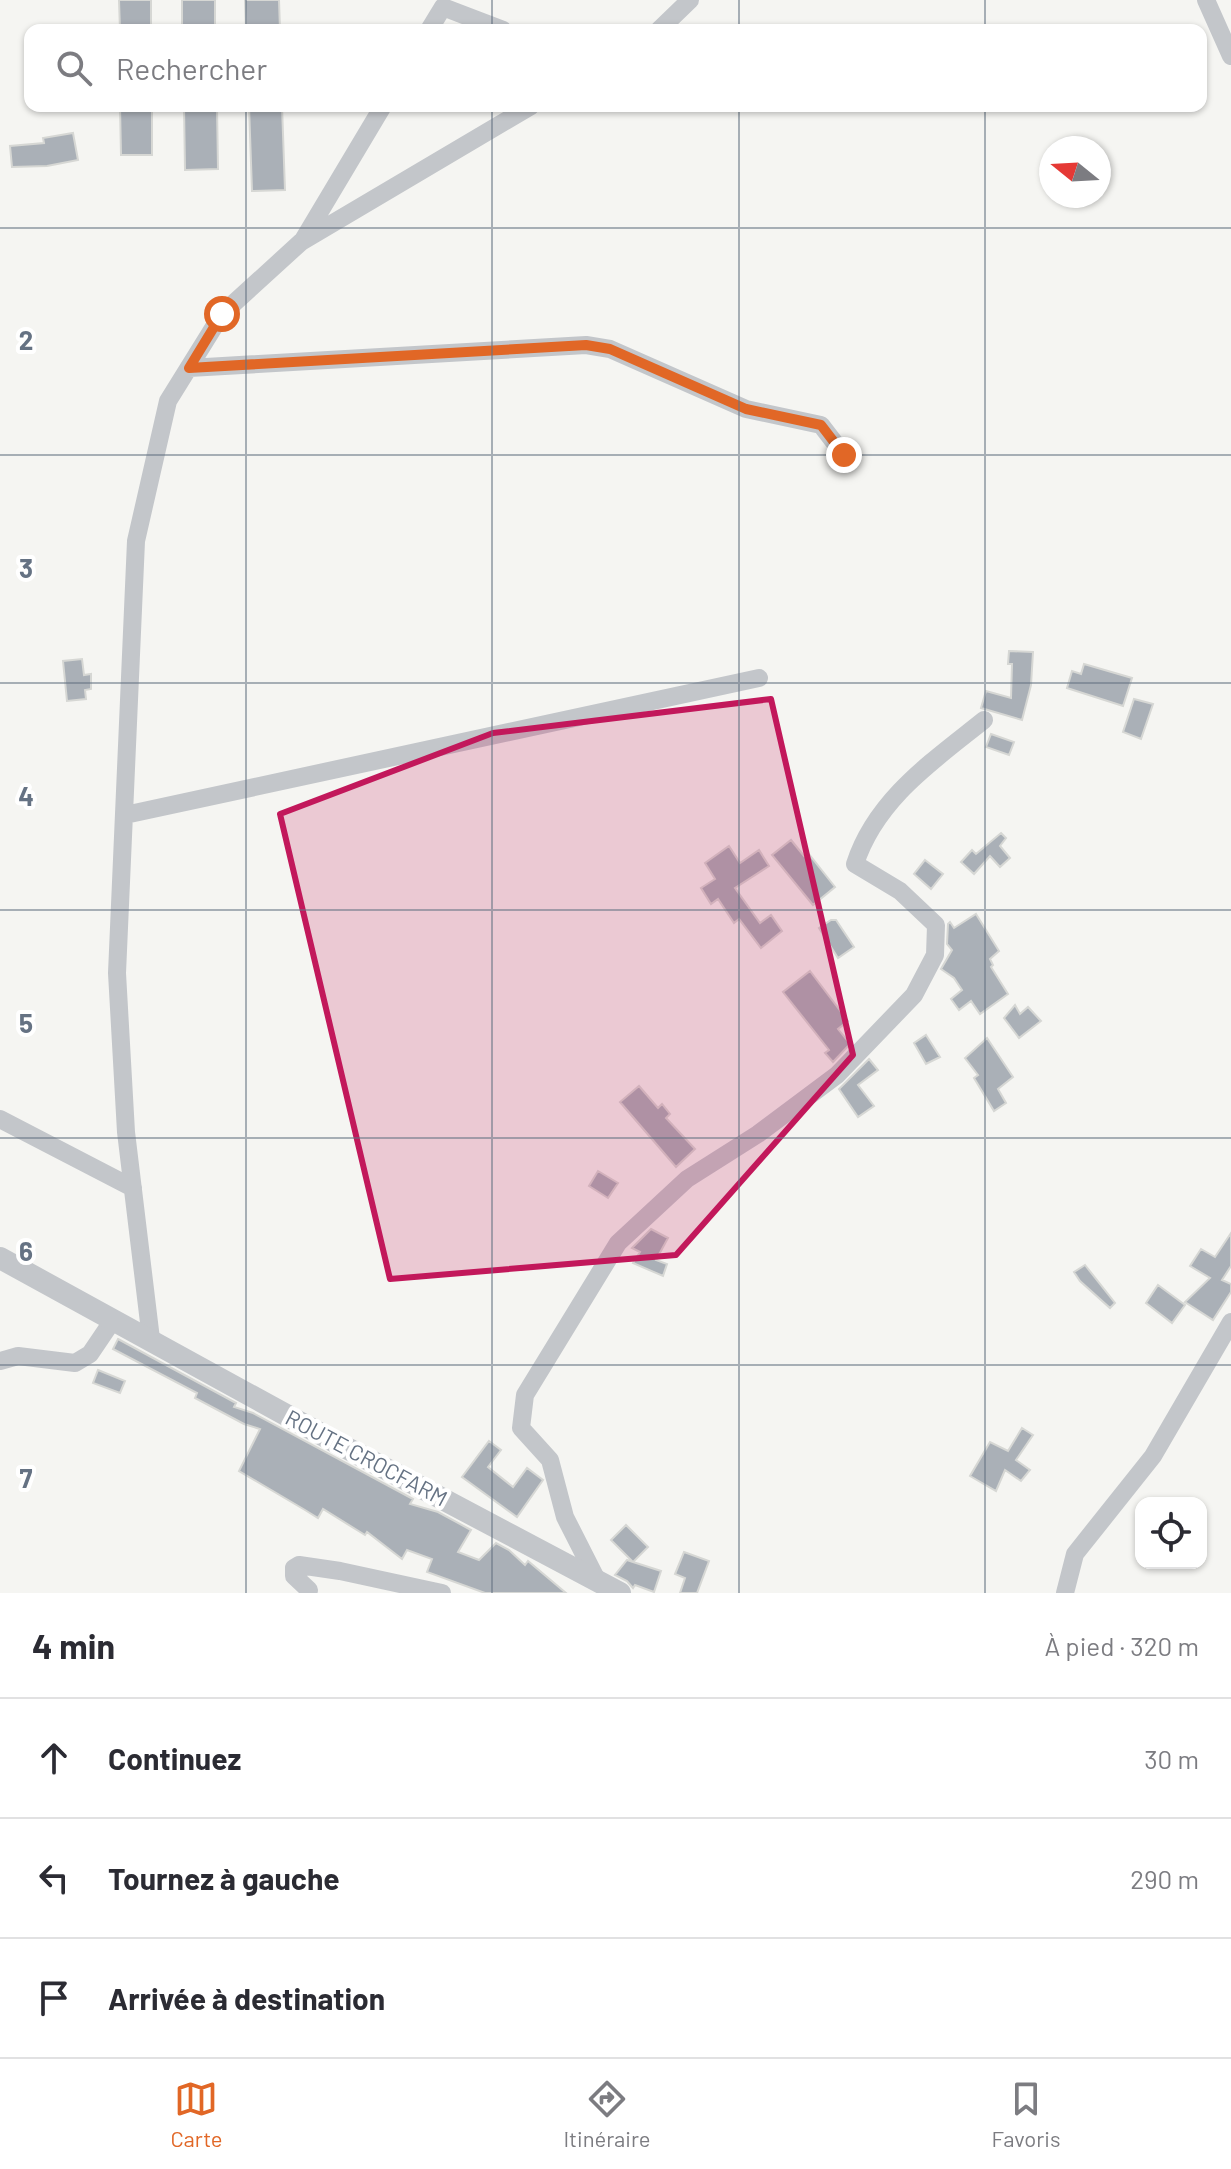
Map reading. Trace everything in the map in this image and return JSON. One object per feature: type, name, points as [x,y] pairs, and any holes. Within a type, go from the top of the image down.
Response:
[{"type":"street","points":[[665,24],[690,0]]},
{"type":"street","points":[[1206,0],[1231,56]]},
{"type":"street","points":[[433,24],[443,7],[487,24]]},
{"type":"street","points":[[301,242],[379,112]]},
{"type":"street","points":[[151,1339],[126,1132],[117,973],[136,541],[168,401],[222,314],[301,242],[521,112]]},
{"type":"street","points":[[189,368],[586,345],[610,349],[746,409],[821,425],[844,455]]},
{"type":"street","points":[[125,815],[759,678]]},
{"type":"street","points":[[597,1580],[565,1517],[550,1460],[521,1428],[525,1395],[618,1243],[687,1179],[758,1134],[837,1075],[914,995],[935,955],[936,925],[900,891],[855,864],[861,846],[881,810],[927,766],[984,720]]},
{"type":"street","points":[[0,1119],[133,1188]]},
{"type":"street","name":"ROUTE CROCFARM","points":[[0,1258],[339,1444],[620,1593]]},
{"type":"street","points":[[0,1361],[18,1356],[75,1363],[90,1354],[113,1320]]},
{"type":"street","points":[[1065,1593],[1075,1554],[1153,1456],[1231,1322]]},
{"type":"street","points":[[309,1590],[294,1576],[294,1568],[299,1565],[442,1593]]},
{"type":"highlighted area","points":[[771,699],[853,1055],[676,1255],[390,1279],[280,814],[493,733]]},
{"type":"building","points":[[119,0],[151,0],[151,24],[120,24]]},
{"type":"building","points":[[182,0],[215,0],[215,24],[182,24]]},
{"type":"building","points":[[245,0],[279,0],[280,24],[246,24]]},
{"type":"building","points":[[120,112],[152,112],[152,155],[121,155]]},
{"type":"building","points":[[184,112],[217,112],[218,169],[185,170]]},
{"type":"building","points":[[249,112],[282,112],[285,190],[252,191]]},
{"type":"building","points":[[73,133],[78,160],[47,166],[12,167],[10,146],[44,143],[43,138]]},
{"type":"building","points":[[1009,651],[1033,652],[1031,685],[1022,720],[981,708],[986,691],[1011,698],[1012,664],[1008,664]]},
{"type":"building","points":[[82,659],[84,675],[91,674],[91,689],[85,690],[86,699],[67,701],[63,661]]},
{"type":"building","points":[[1084,664],[1132,678],[1123,706],[1067,688],[1072,671],[1081,674]]},
{"type":"building","points":[[1134,699],[1153,704],[1141,739],[1123,732]]},
{"type":"building","points":[[991,734],[1014,742],[1009,755],[986,747]]},
{"type":"building","points":[[1001,833],[1006,838],[1000,846],[1010,858],[1000,867],[990,856],[974,874],[961,862],[972,850],[976,854]]},
{"type":"building","points":[[791,840],[804,856],[808,853],[835,887],[813,905],[772,855]]},
{"type":"building","points":[[729,846],[740,863],[759,850],[769,866],[735,888],[760,923],[771,915],[782,931],[761,948],[739,919],[734,923],[718,899],[711,904],[701,888],[715,879],[705,863]]},
{"type":"building","points":[[925,860],[943,874],[931,889],[914,874]]},
{"type":"building","points":[[976,914],[999,951],[990,959],[991,967],[1008,994],[980,1014],[971,1001],[959,1010],[951,999],[962,990],[954,978],[941,969],[952,950],[947,944],[948,924],[950,922],[954,928]]},
{"type":"building","points":[[836,920],[854,947],[838,958],[819,928]]},
{"type":"building","points":[[810,971],[848,1021],[838,1029],[850,1044],[833,1062],[825,1053],[829,1050],[783,992]]},
{"type":"building","points":[[1015,1005],[1020,1014],[1028,1007],[1041,1021],[1019,1038],[1004,1018]]},
{"type":"building","points":[[926,1035],[940,1057],[926,1064],[914,1043]]},
{"type":"building","points":[[987,1038],[1013,1077],[998,1089],[1006,1103],[994,1111],[974,1078],[978,1075],[965,1058]]},
{"type":"building","points":[[869,1059],[878,1070],[858,1085],[874,1106],[858,1117],[839,1089]]},
{"type":"building","points":[[639,1086],[658,1108],[662,1104],[670,1114],[666,1118],[695,1149],[676,1167],[620,1102]]},
{"type":"building","points":[[598,1171],[618,1183],[608,1198],[589,1186]]},
{"type":"building","points":[[651,1229],[668,1238],[656,1260],[667,1264],[663,1276],[633,1263],[640,1252],[632,1248]]},
{"type":"building","points":[[1231,1233],[1231,1266],[1222,1280],[1231,1284],[1231,1292],[1213,1320],[1185,1302],[1210,1278],[1190,1266],[1201,1249],[1215,1257]]},
{"type":"building","points":[[1085,1265],[1115,1303],[1110,1308],[1074,1272]]},
{"type":"building","points":[[1158,1285],[1185,1305],[1172,1323],[1146,1303]]},
{"type":"building","points":[[118,1339],[236,1403],[234,1407],[253,1413],[413,1499],[410,1504],[438,1512],[471,1530],[458,1552],[479,1560],[496,1543],[525,1565],[528,1561],[566,1593],[485,1593],[427,1572],[432,1559],[407,1550],[402,1559],[367,1532],[365,1535],[323,1509],[318,1518],[239,1471],[260,1429],[195,1398],[197,1393],[113,1349]]},
{"type":"building","points":[[98,1370],[125,1381],[120,1393],[93,1383]]},
{"type":"building","points":[[1022,1428],[1033,1435],[1016,1460],[1030,1470],[1021,1481],[1005,1470],[996,1491],[970,1476],[990,1442],[1008,1451]]},
{"type":"building","points":[[489,1441],[501,1450],[488,1467],[513,1487],[527,1468],[543,1480],[517,1517],[462,1477]]},
{"type":"building","points":[[626,1525],[648,1547],[633,1562],[611,1540]]},
{"type":"building","points":[[684,1552],[709,1561],[697,1593],[680,1593],[685,1578],[675,1574]]},
{"type":"building","points":[[627,1560],[661,1571],[654,1592],[635,1585],[633,1588],[615,1575]]},
{"type":"route","points":[[222,314],[189,368],[586,345],[610,349],[746,409],[821,425],[844,455]]}]
